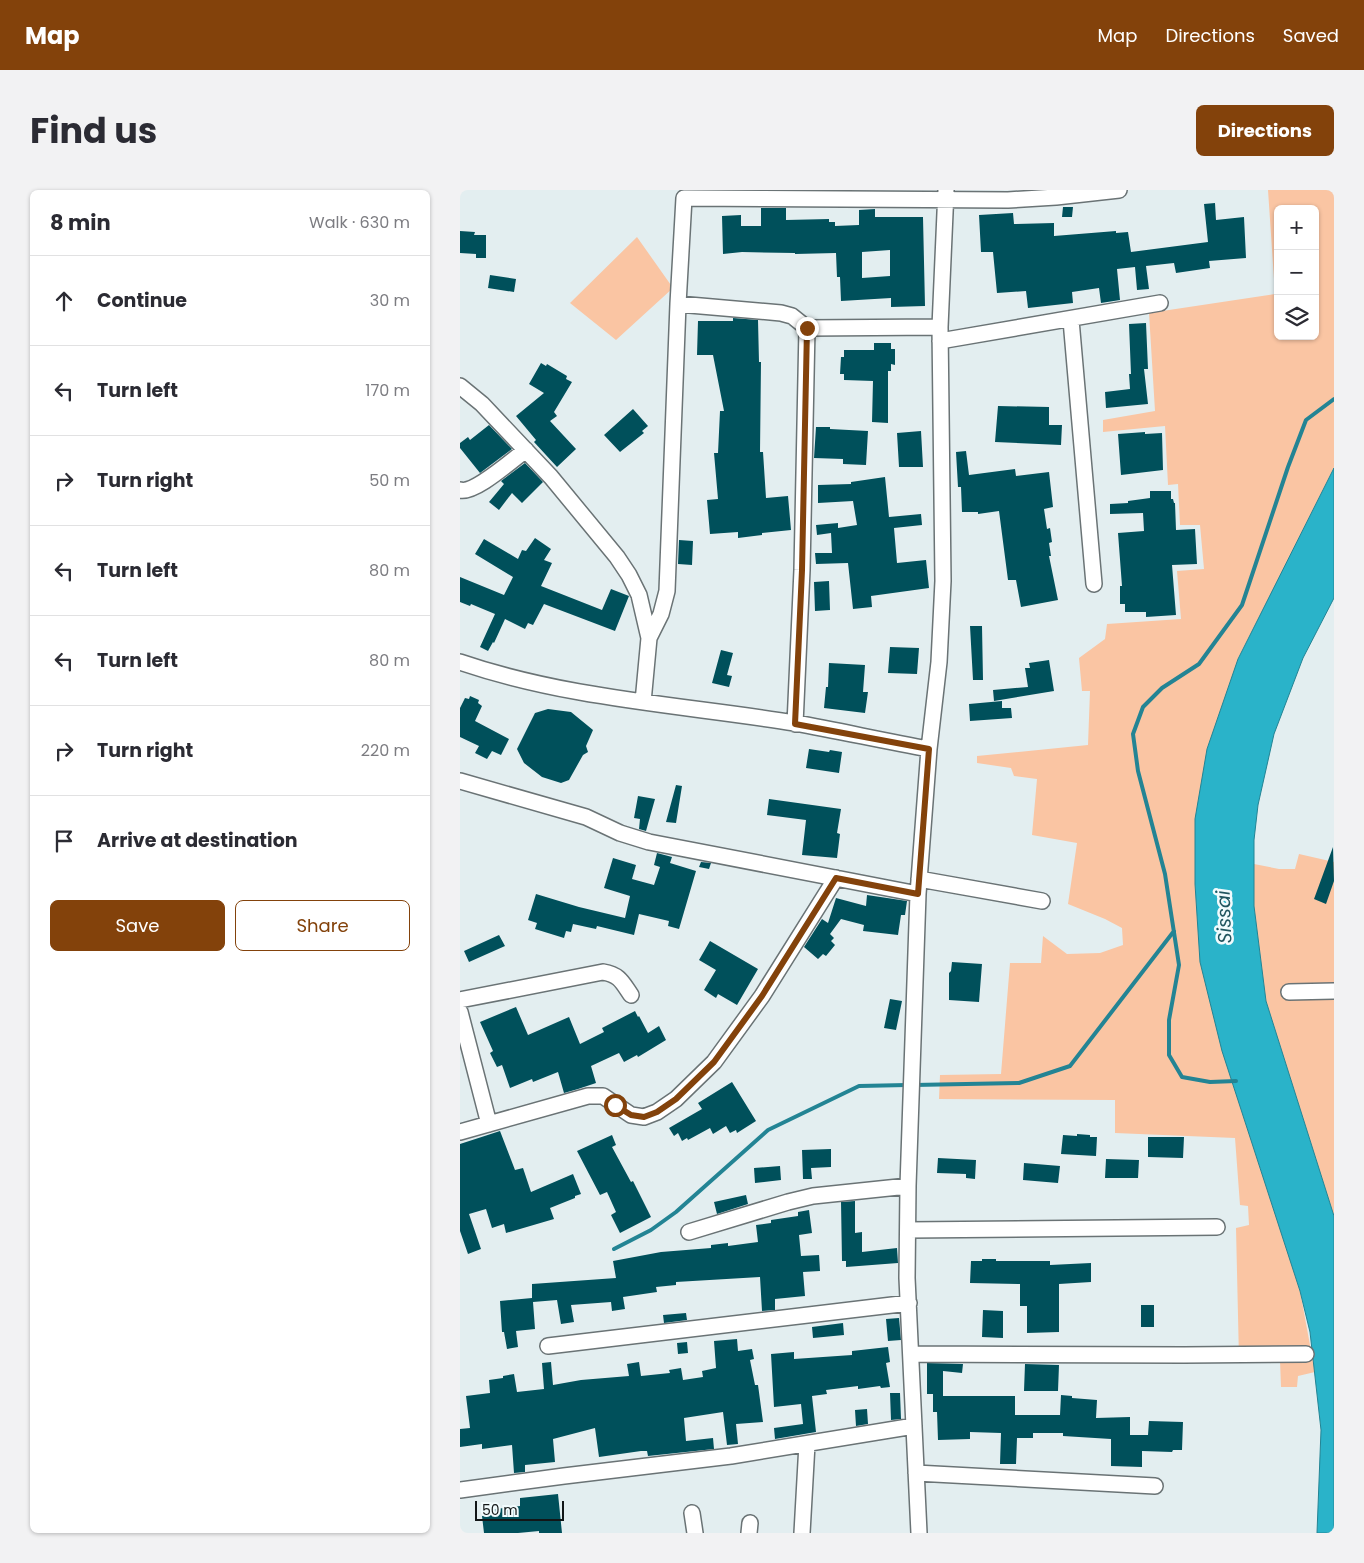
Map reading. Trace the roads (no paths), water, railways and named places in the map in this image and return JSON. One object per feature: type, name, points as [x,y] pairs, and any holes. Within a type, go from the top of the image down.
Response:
[{"type":"street","points":[[649,638],[661,614],[667,591],[684,194],[946,195],[1008,200],[1119,190]]},
{"type":"street","points":[[919,1533],[908,1303],[908,1186],[918,894],[929,749],[939,662],[943,581],[940,334],[946,195]]},
{"type":"street","points":[[678,304],[781,313],[792,316],[807,328],[940,334],[1071,320],[1160,303]]},
{"type":"street","points":[[1071,320],[1094,584]]},
{"type":"street","points":[[795,724],[802,570],[807,328]]},
{"type":"street","points":[[460,386],[482,404],[552,478],[617,556],[639,595],[649,638],[644,702]]},
{"type":"street","points":[[460,490],[469,490],[479,485],[526,450]]},
{"type":"street","points":[[460,662],[489,672],[552,687],[795,724],[929,749]]},
{"type":"street","points":[[460,781],[586,817],[649,842],[918,894]]},
{"type":"street","points":[[460,1132],[588,1096],[604,1096],[631,1115],[644,1117],[657,1112],[676,1099],[714,1062],[762,996],[836,878]]},
{"type":"street","points":[[919,878],[1042,901]]},
{"type":"street","points":[[460,1000],[603,972],[614,974],[620,978],[631,995]]},
{"type":"street","points":[[1289,992],[1334,991]]},
{"type":"street","points":[[460,1012],[488,1124]]},
{"type":"street","points":[[689,1232],[813,1196],[908,1186]]},
{"type":"street","points":[[908,1230],[1217,1227]]},
{"type":"street","points":[[548,1346],[908,1303]]},
{"type":"street","points":[[911,1354],[1306,1354]]},
{"type":"street","points":[[460,1490],[731,1456],[914,1426]]},
{"type":"street","points":[[802,1533],[807,1444]]},
{"type":"street","points":[[916,1473],[1155,1486]]},
{"type":"street","points":[[692,1513],[695,1533]]},
{"type":"water","name":"Sissai","points":[[1334,468],[1334,598],[1303,658],[1274,734],[1258,805],[1254,840],[1254,906],[1266,1001],[1334,1216],[1334,1533],[1317,1533],[1321,1430],[1310,1332],[1300,1291],[1222,1051],[1200,962],[1195,884],[1195,819],[1207,749],[1238,659]]},
{"type":"waterway","points":[[1236,1081],[1210,1082],[1182,1077],[1169,1055],[1169,1020],[1179,965],[1165,874],[1138,771],[1133,734],[1143,707],[1162,688],[1199,664],[1242,605],[1288,467],[1306,420],[1334,399]]},
{"type":"waterway","points":[[914,1085],[1019,1083],[1070,1066],[1174,931]]},
{"type":"waterway","points":[[614,1249],[651,1230],[676,1212],[768,1130],[859,1086],[907,1085]]}]
